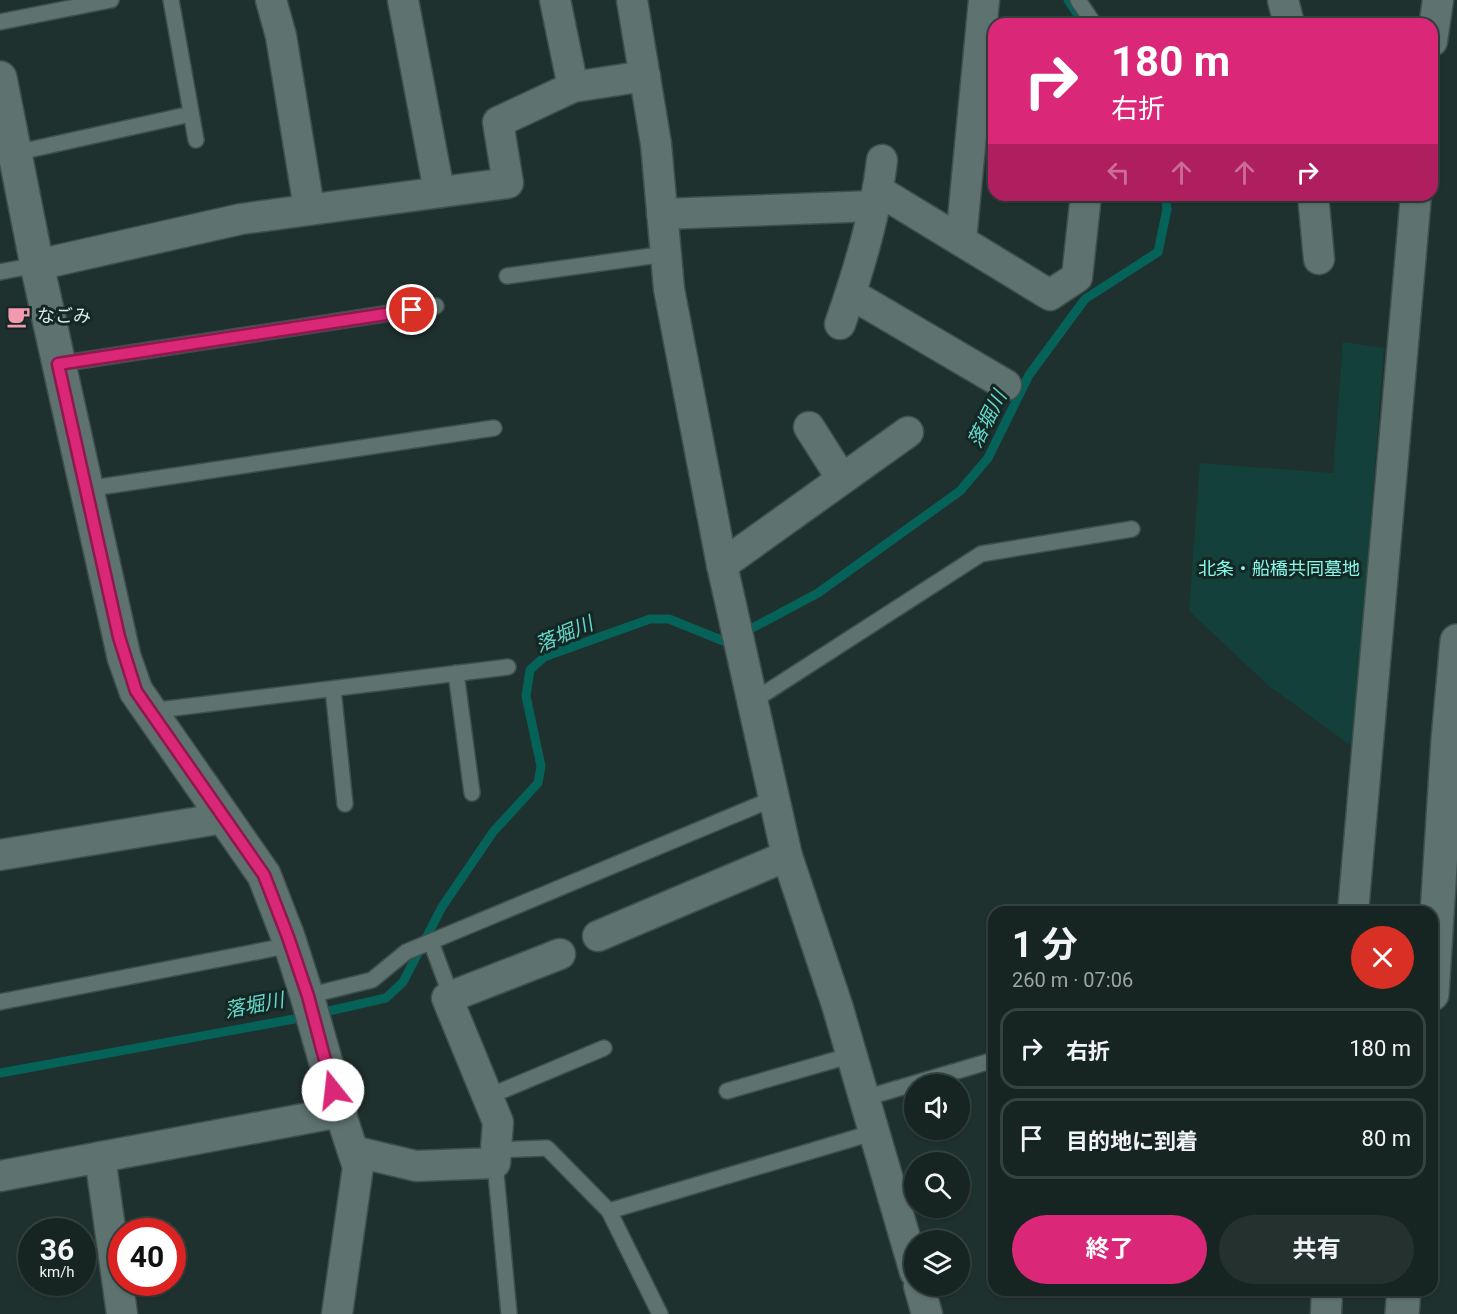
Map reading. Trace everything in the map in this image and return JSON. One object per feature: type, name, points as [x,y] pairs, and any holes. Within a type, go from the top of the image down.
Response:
[{"type":"street","points":[[271,0],[280,36],[309,208]]},
{"type":"street","points":[[403,0],[439,191]]},
{"type":"street","points":[[555,0],[573,87]]},
{"type":"street","points":[[632,0],[656,144],[669,289],[722,565],[776,798],[787,856],[852,1055],[904,1234]]},
{"type":"street","points":[[961,240],[987,44],[984,0]]},
{"type":"street","points":[[1283,0],[1288,18]]},
{"type":"street","points":[[1435,18],[1438,0]]},
{"type":"street","points":[[37,265],[241,219],[309,208],[508,183],[498,122],[573,87],[645,76]]},
{"type":"street","points":[[0,78],[58,364],[124,657],[136,691],[264,875],[291,945],[358,1167],[337,1314]]},
{"type":"street","points":[[840,324],[851,294],[876,198],[882,160]]},
{"type":"street","points":[[662,214],[876,198],[961,240],[1050,295],[1077,277],[1085,201]]},
{"type":"street","points":[[1314,201],[1319,259]]},
{"type":"street","points":[[1354,906],[1415,201]]},
{"type":"street","points":[[851,294],[1006,385]]},
{"type":"street","points":[[809,427],[842,479]]},
{"type":"street","points":[[722,565],[908,432]]},
{"type":"street","points":[[1438,906],[1457,641]]},
{"type":"street","points":[[0,855],[224,818]]},
{"type":"street","points":[[598,936],[787,856]]},
{"type":"street","points":[[352,1151],[416,1166],[495,1156],[498,1122],[447,998],[560,954]]},
{"type":"street","points":[[0,1176],[340,1112]]},
{"type":"street","points":[[100,1156],[122,1314]]},
{"type":"street","points":[[922,1296],[927,1314]]},
{"type":"street","points":[[1326,1314],[1327,1296]]},
{"type":"street","points":[[1402,1314],[1404,1296]]},
{"type":"lane","points":[[0,22],[111,0]]},
{"type":"lane","points":[[171,0],[196,140]]},
{"type":"lane","points":[[1078,0],[1090,18]]},
{"type":"lane","points":[[15,153],[191,114]]},
{"type":"lane","points":[[507,276],[666,254]]},
{"type":"lane","points":[[0,272],[37,265]]},
{"type":"lane","points":[[58,364],[436,306]]},
{"type":"lane","points":[[86,489],[494,428]]},
{"type":"lane","points":[[753,701],[981,554],[1132,529]]},
{"type":"lane","points":[[150,711],[508,667]]},
{"type":"lane","points":[[456,673],[472,793]]},
{"type":"lane","points":[[333,689],[345,804]]},
{"type":"lane","points":[[311,1009],[372,980],[406,952],[776,798]]},
{"type":"lane","points":[[429,943],[451,996]]},
{"type":"lane","points":[[0,1002],[291,945]]},
{"type":"lane","points":[[487,1096],[604,1048]]},
{"type":"lane","points":[[727,1091],[852,1055]]},
{"type":"lane","points":[[865,1098],[988,1062]]},
{"type":"lane","points":[[609,1211],[875,1132]]},
{"type":"lane","points":[[509,1314],[495,1156],[547,1148],[609,1211],[660,1314]]},
{"type":"green space","name":"北条・船橋共同墓地","points":[[1343,342],[1384,348],[1353,747],[1269,686],[1189,611],[1200,463],[1333,473]]},
{"type":"waterway","name":"落堀川","points":[[1068,0],[1080,18]]},
{"type":"waterway","name":"落堀川","points":[[0,1073],[294,1019],[386,998],[403,982],[442,907],[493,832],[538,783],[541,766],[526,696],[530,670],[544,657],[650,619],[669,619],[726,642],[818,593],[960,491],[988,458],[1029,375],[1085,299],[1158,252],[1167,209],[1166,201]]},
{"type":"place","name":"なごみ","points":[[19,316]]},
{"type":"route","points":[[333,1090],[308,996],[264,875],[136,691],[119,637],[58,364],[412,310]]}]
